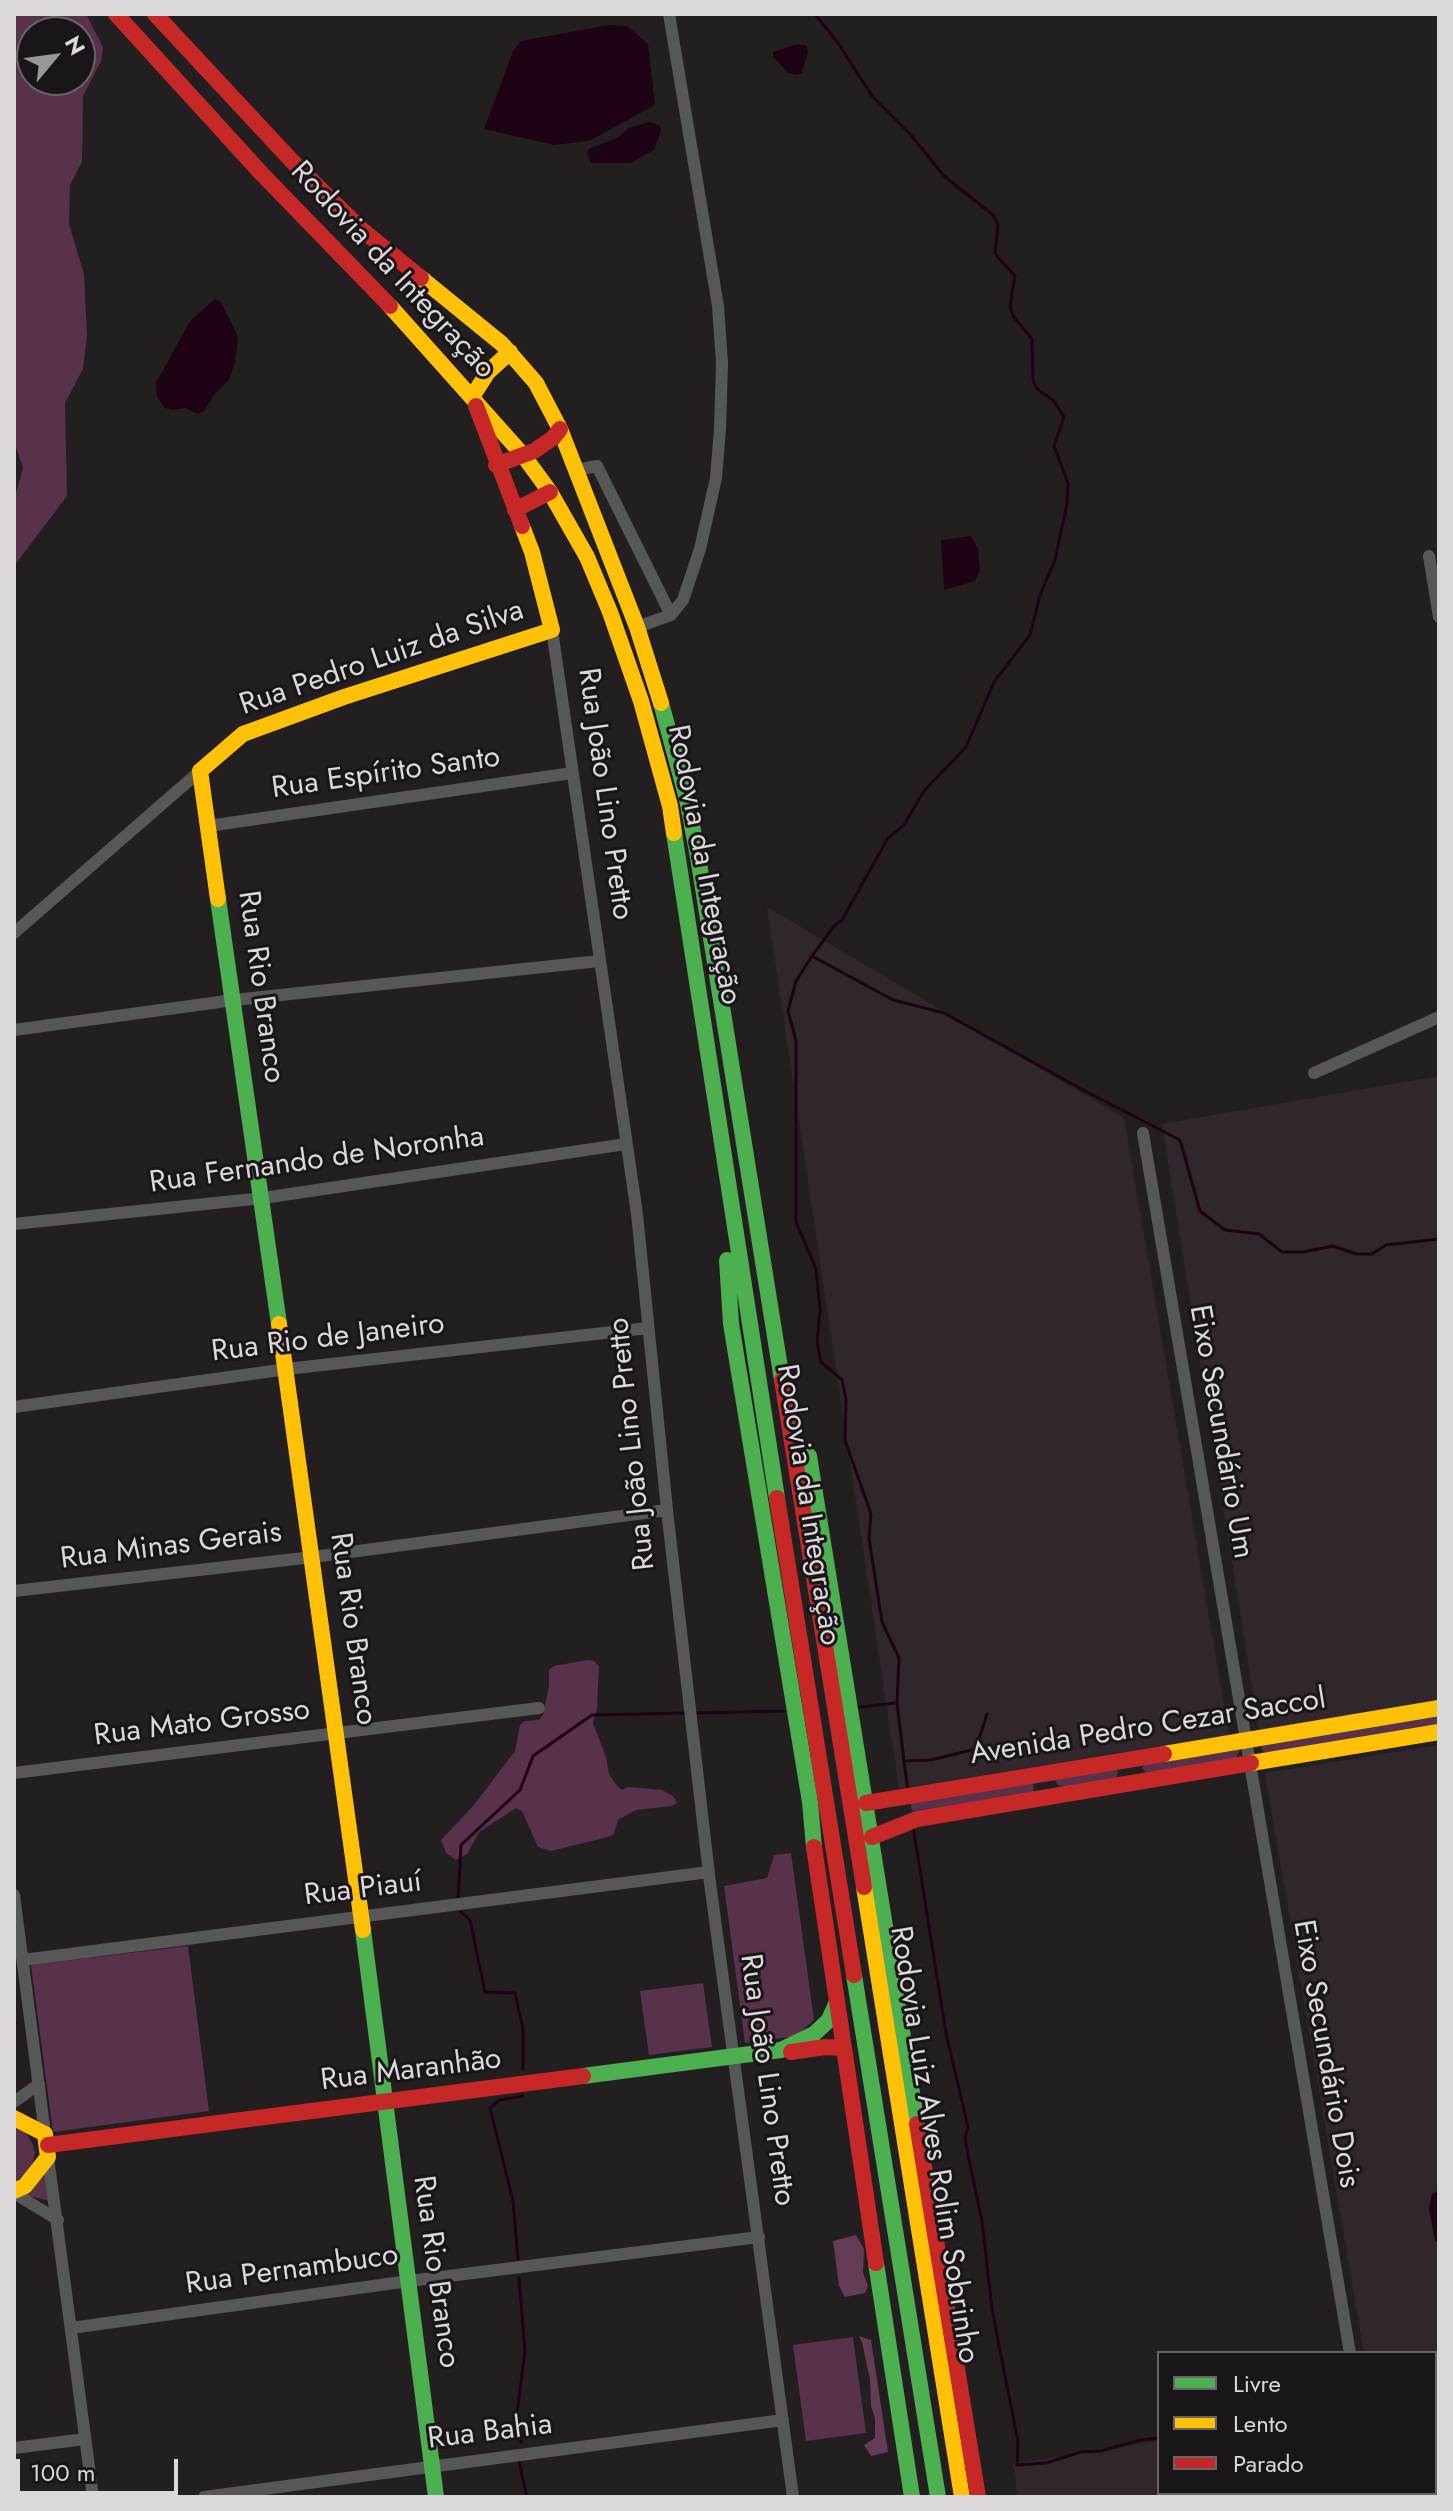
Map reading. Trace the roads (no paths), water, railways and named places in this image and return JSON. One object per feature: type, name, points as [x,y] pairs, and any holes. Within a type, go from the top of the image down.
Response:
[{"type":"main road","name":"Rodovia da Integração","points":[[116,14],[261,173],[404,321],[523,455],[550,492],[587,557],[610,612],[641,701],[675,834],[828,1810]]},
{"type":"main road","name":"Rodovia da Integração","points":[[155,14],[291,160],[361,229],[510,352],[536,383],[560,429],[637,627],[658,690],[687,799],[746,1158],[770,1224],[858,1802]]},
{"type":"main road","points":[[472,397],[488,372],[510,352]]},
{"type":"main road","name":"Rua João Lino Pretto","points":[[472,397],[532,552],[552,630]]},
{"type":"main road","points":[[496,465],[544,445],[560,429]]},
{"type":"main road","points":[[515,510],[550,492]]},
{"type":"main road","name":"Rua Pedro Luiz da Silva","points":[[200,771],[243,734],[344,697],[552,630]]},
{"type":"main road","name":"Rua Rio Branco","points":[[200,771],[338,1734],[436,2497]]},
{"type":"main road","points":[[726,1162],[731,1324],[811,1822],[912,2497]]},
{"type":"main road","name":"Avenida Pedro Cezar Saccol","points":[[811,1822],[858,1802],[1439,1708]]},
{"type":"main road","name":"Avenida Pedro Cezar Saccol","points":[[872,1837],[917,1819],[1439,1732]]},
{"type":"main road","points":[[858,1802],[872,1837],[978,2497]]},
{"type":"main road","name":"Rodovia Luiz Alves Rolim Sobrinho","points":[[858,1802],[891,2061],[962,2497]]},
{"type":"main road","name":"Rodovia Luiz Alves Rolim Sobrinho","points":[[828,1810],[938,2497]]},
{"type":"main road","name":"Rua Maranhão","points":[[47,2145],[781,2050],[814,2034],[829,2020],[836,2002]]},
{"type":"main road","name":"Rua Maranhão","points":[[781,2050],[793,2052],[906,2040]]},
{"type":"main road","points":[[14,2118],[47,2145],[36,2175],[14,2192]]},
{"type":"street","points":[[637,627],[671,615],[683,600],[700,549],[716,478],[722,363],[718,306],[669,14]]},
{"type":"street","points":[[576,470],[597,466],[671,615]]},
{"type":"street","points":[[1429,556],[1439,617]]},
{"type":"street","name":"Rua João Lino Pretto","points":[[552,630],[637,1214],[709,1872],[793,2497]]},
{"type":"street","name":"Rua Pedro Luiz da Silva","points":[[14,933],[200,771]]},
{"type":"street","name":"Rua Espírito Santo","points":[[208,826],[572,773]]},
{"type":"street","points":[[14,1030],[234,1000],[599,961]]},
{"type":"street","points":[[1314,1073],[1439,1017]]},
{"type":"street","name":"Eixo Secundário Um","points":[[1143,1133],[1250,1763]]},
{"type":"street","name":"Rua Fernando de Noronha","points":[[14,1224],[263,1198],[626,1144]]},
{"type":"street","name":"Rua Rio de Janeiro","points":[[14,1407],[287,1369],[648,1328]]},
{"type":"street","name":"Rua Minas Gerais","points":[[14,1591],[313,1557],[667,1510]]},
{"type":"street","name":"Rua Mato Grosso","points":[[14,1773],[539,1708]]},
{"type":"street","name":"Eixo Secundário Dois","points":[[1250,1763],[1350,2351]]},
{"type":"street","name":"Rua Piauí","points":[[23,1960],[709,1872]]},
{"type":"street","points":[[14,1895],[93,2497]]},
{"type":"street","points":[[14,2102],[39,2084]]},
{"type":"street","points":[[14,2192],[58,2220]]},
{"type":"street","name":"Rua Pernambuco","points":[[71,2328],[759,2237]]},
{"type":"street","name":"Rua Bahia","points":[[204,2497],[783,2420]]},
{"type":"street","points":[[14,2448],[85,2439]]},
{"type":"waterway","points":[[815,14],[872,96],[911,135],[944,176],[993,215],[998,224],[995,254],[1015,276],[1010,306],[1013,316],[1032,339],[1033,380],[1037,389],[1054,401],[1064,417],[1054,446],[1068,483],[1067,504],[1055,560],[1040,595],[1030,635],[994,682],[966,747],[924,791],[904,825],[888,838],[842,920],[812,956],[796,981],[788,1011],[796,1041],[796,1222],[816,1269],[820,1310],[817,1342],[821,1362],[842,1380],[846,1399],[845,1440],[871,1514],[869,1538],[882,1622],[899,1658],[897,1703],[904,1761],[931,1760],[976,1749],[987,1714]]},
{"type":"waterway","points":[[812,956],[893,1000],[944,1013],[1180,1140],[1200,1211],[1225,1230],[1259,1234],[1282,1252],[1303,1252],[1333,1246],[1356,1254],[1372,1254],[1386,1245],[1439,1239]]},
{"type":"waterway","points":[[860,1707],[896,1703]]},
{"type":"waterway","points":[[696,1713],[784,1711]]},
{"type":"waterway","points":[[458,1900],[461,1845],[520,1790],[533,1756],[592,1715],[688,1713]]},
{"type":"waterway","points":[[904,1762],[908,1790]]},
{"type":"waterway","points":[[913,1826],[946,2033],[968,2127],[965,2137],[982,2221],[992,2309],[1018,2442],[1017,2465],[1046,2463],[1081,2452],[1101,2451],[1157,2438]]},
{"type":"waterway","points":[[461,1912],[470,1920],[485,1992],[515,1993],[523,2029],[523,2069]]},
{"type":"waterway","points":[[518,2259],[513,2201],[490,2108],[500,2100],[523,2096]]},
{"type":"waterway","points":[[519,2278],[525,2351],[517,2413],[521,2442]]},
{"type":"waterway","points":[[519,2462],[527,2497]]},
{"type":"waterway","points":[[1395,2495],[1399,2497]]}]
